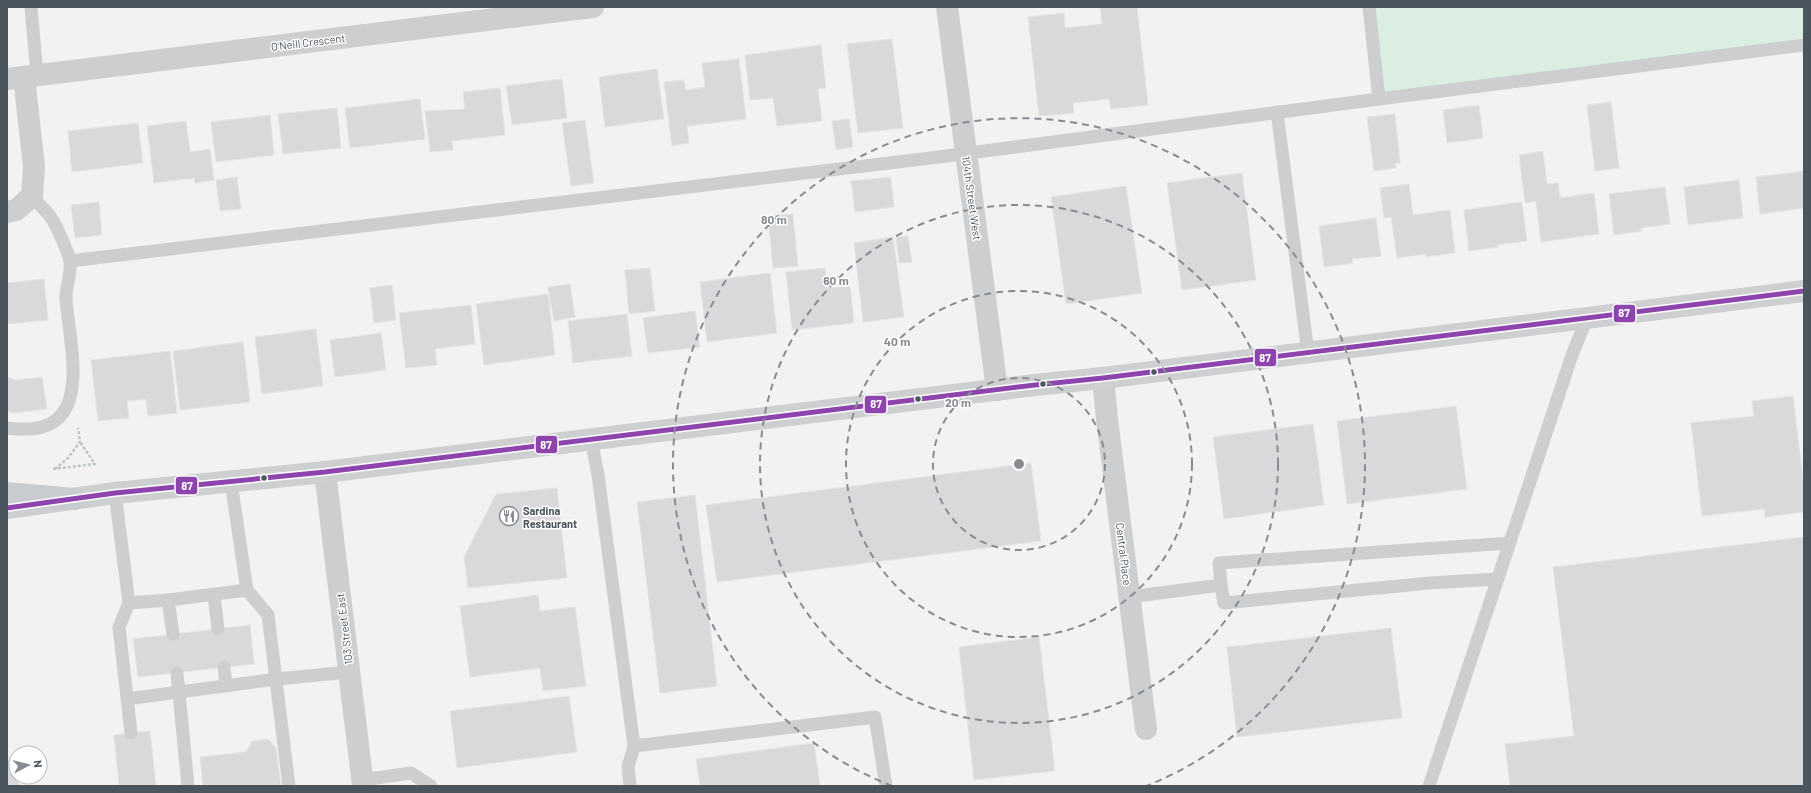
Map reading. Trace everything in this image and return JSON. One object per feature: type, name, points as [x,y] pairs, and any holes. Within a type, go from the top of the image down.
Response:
[{"type":"main road","points":[[7,508],[115,493],[325,472],[1104,378],[1804,291]]},
{"type":"main road","points":[[7,493],[74,499]]},
{"type":"street","name":"O'Neill Crescent","points":[[23,77],[593,7]]},
{"type":"street","name":"104th Street West","points":[[947,7],[997,390]]},
{"type":"street","points":[[7,212],[16,210],[32,196],[34,167],[23,77]]},
{"type":"street","name":"Central Place","points":[[1104,378],[1106,418],[1146,729]]},
{"type":"street","name":"103 Street East","points":[[325,472],[363,783]]},
{"type":"lane","points":[[23,77],[31,7]]},
{"type":"lane","points":[[1369,7],[1380,99]]},
{"type":"lane","points":[[70,261],[965,153],[1804,45]]},
{"type":"lane","points":[[1277,112],[1308,353]]},
{"type":"lane","points":[[7,428],[19,430],[45,427],[65,412],[74,378],[66,298],[70,261],[52,219],[32,196]]},
{"type":"lane","points":[[1429,786],[1572,355],[1587,318]]},
{"type":"lane","points":[[591,439],[598,475],[634,746],[628,767],[630,786]]},
{"type":"lane","points":[[231,482],[247,590],[268,615],[289,786]]},
{"type":"lane","points":[[115,493],[129,603],[119,627],[130,733]]},
{"type":"lane","points":[[1497,579],[1430,583],[1224,603],[1219,563],[1510,543]]},
{"type":"lane","points":[[1129,597],[1221,585]]},
{"type":"lane","points":[[129,603],[214,595],[247,590]]},
{"type":"lane","points":[[214,595],[218,629]]},
{"type":"lane","points":[[168,600],[173,634]]},
{"type":"lane","points":[[224,667],[226,686]]},
{"type":"lane","points":[[127,699],[277,679],[349,672]]},
{"type":"lane","points":[[177,673],[188,786]]},
{"type":"lane","points":[[634,746],[875,717],[886,786]]},
{"type":"lane","points":[[363,783],[411,773],[431,786]]},
{"type":"path","points":[[80,442],[95,464]]},
{"type":"green space","points":[[1369,7],[1804,7],[1804,38],[1379,99]]},
{"type":"building","points":[[1100,7],[1137,7],[1148,105],[1111,109],[1109,99],[1073,103],[1074,113],[1039,116],[1028,17],[1064,13],[1065,28],[1102,24]]},
{"type":"building","points":[[892,39],[903,128],[858,133],[847,44]]},
{"type":"building","points":[[821,45],[826,88],[818,89],[822,121],[777,126],[773,98],[750,100],[745,55]]},
{"type":"building","points":[[739,59],[746,119],[687,126],[689,143],[672,146],[664,82],[684,80],[686,90],[705,87],[702,63]]},
{"type":"building","points":[[657,69],[664,119],[605,127],[599,77]]},
{"type":"building","points":[[562,79],[567,118],[512,125],[506,86]]},
{"type":"building","points":[[500,88],[505,135],[452,141],[453,150],[430,152],[425,111],[465,109],[463,92]]},
{"type":"building","points":[[420,99],[425,139],[350,148],[345,108]]},
{"type":"building","points":[[1611,102],[1619,168],[1595,171],[1587,105]]},
{"type":"building","points":[[1479,105],[1483,138],[1447,143],[1443,110]]},
{"type":"building","points":[[337,108],[341,148],[283,154],[278,114]]},
{"type":"building","points":[[1395,114],[1400,163],[1395,164],[1396,168],[1374,171],[1367,117]]},
{"type":"building","points":[[270,115],[274,155],[216,162],[211,122]]},
{"type":"building","points":[[849,119],[853,147],[836,150],[832,121]]},
{"type":"building","points":[[585,120],[594,183],[571,186],[562,123]]},
{"type":"building","points":[[186,121],[190,152],[210,149],[214,180],[195,183],[194,178],[154,183],[147,126]]},
{"type":"building","points":[[138,123],[143,163],[72,172],[68,131]]},
{"type":"building","points":[[1543,151],[1547,184],[1558,183],[1560,198],[1594,193],[1599,234],[1541,242],[1536,201],[1525,203],[1519,155]]},
{"type":"building","points":[[1804,171],[1804,208],[1760,214],[1756,177]]},
{"type":"building","points":[[1242,173],[1256,280],[1182,290],[1167,183]]},
{"type":"building","points":[[237,177],[241,209],[220,211],[216,180]]},
{"type":"building","points":[[891,177],[894,207],[855,212],[851,181]]},
{"type":"building","points":[[1739,180],[1743,218],[1688,225],[1684,187]]},
{"type":"building","points":[[1409,184],[1413,215],[1450,210],[1455,253],[1426,257],[1426,254],[1397,258],[1391,217],[1384,218],[1380,188]]},
{"type":"building","points":[[1126,186],[1142,293],[1066,304],[1051,197]]},
{"type":"building","points":[[1665,187],[1670,224],[1641,228],[1642,231],[1614,235],[1609,194]]},
{"type":"building","points":[[99,202],[102,235],[75,238],[71,205]]},
{"type":"building","points":[[1522,202],[1527,241],[1469,251],[1464,210]]},
{"type":"building","points":[[793,214],[798,266],[773,268],[768,216]]},
{"type":"building","points":[[1376,218],[1381,256],[1352,259],[1353,263],[1324,267],[1319,226]]},
{"type":"building","points":[[908,236],[912,262],[899,263],[896,237]]},
{"type":"building","points":[[893,237],[904,317],[863,322],[854,243]]},
{"type":"building","points":[[650,268],[655,311],[629,314],[625,270]]},
{"type":"building","points":[[825,268],[828,288],[850,286],[854,323],[792,330],[786,272]]},
{"type":"building","points":[[770,273],[777,333],[707,342],[700,282]]},
{"type":"building","points":[[44,279],[48,320],[7,324],[7,283]]},
{"type":"building","points":[[570,284],[575,317],[554,321],[548,287]]},
{"type":"building","points":[[392,285],[396,320],[374,323],[370,288]]},
{"type":"building","points":[[548,294],[555,355],[484,365],[476,304]]},
{"type":"building","points":[[471,305],[475,344],[435,349],[437,365],[406,368],[399,313]]},
{"type":"building","points":[[695,311],[700,347],[648,353],[643,318]]},
{"type":"building","points":[[627,314],[632,356],[573,363],[568,321]]},
{"type":"building","points":[[316,329],[323,386],[262,394],[255,337]]},
{"type":"building","points":[[381,333],[386,370],[335,377],[330,340]]},
{"type":"building","points":[[243,342],[250,402],[180,410],[173,351]]},
{"type":"building","points":[[170,351],[177,413],[148,416],[146,399],[127,401],[129,418],[98,421],[91,360]]},
{"type":"building","points":[[7,377],[16,380],[42,377],[47,409],[14,413],[7,411]]},
{"type":"building","points":[[1793,396],[1804,488],[1804,512],[1765,517],[1764,509],[1702,516],[1691,423],[1754,416],[1752,401]]},
{"type":"building","points":[[1456,406],[1467,489],[1347,504],[1337,421]]},
{"type":"building","points":[[1313,424],[1324,505],[1224,519],[1213,437]]},
{"type":"building","points":[[1031,463],[1041,541],[717,582],[706,505]]},
{"type":"building","points":[[557,488],[567,578],[468,588],[464,557],[496,494]]},
{"type":"building","points":[[695,495],[717,686],[660,693],[637,502]]},
{"type":"building","points":[[1804,537],[1804,786],[1510,786],[1505,744],[1574,736],[1553,567]]},
{"type":"building","points":[[538,595],[540,611],[575,607],[586,686],[543,691],[540,668],[470,677],[460,606]]},
{"type":"building","points":[[250,625],[254,664],[138,677],[133,639]]},
{"type":"building","points":[[1391,628],[1402,718],[1237,737],[1227,647]]},
{"type":"building","points":[[1039,637],[1055,771],[974,780],[959,647]]},
{"type":"building","points":[[569,696],[577,752],[457,768],[450,711]]},
{"type":"building","points":[[150,731],[156,786],[119,786],[114,735]]},
{"type":"building","points":[[268,739],[276,748],[281,786],[203,786],[200,757],[246,752],[252,741]]},
{"type":"building","points":[[814,743],[820,786],[700,786],[696,759]]},
{"type":"building","points":[[7,755],[8,785],[20,786],[7,786]]},
{"type":"transit line","name":"87","points":[[7,508],[115,493],[325,472],[1035,385],[1103,378],[1804,291]]},
{"type":"place","name":"Sardina Restaurant","points":[[509,516]]}]
